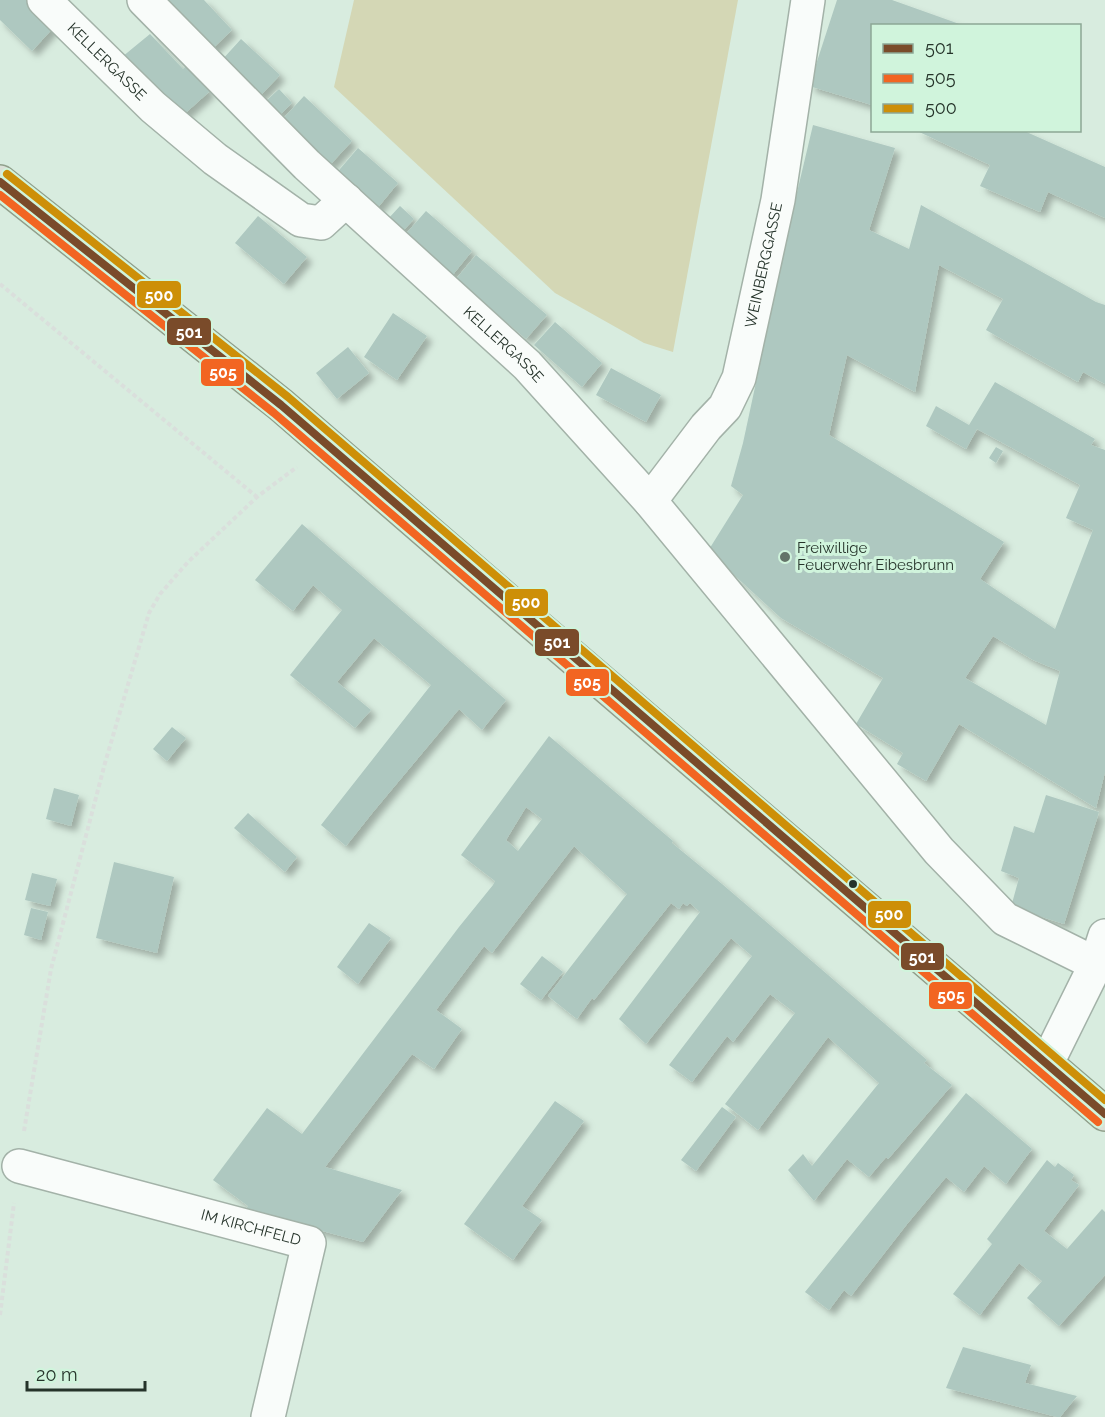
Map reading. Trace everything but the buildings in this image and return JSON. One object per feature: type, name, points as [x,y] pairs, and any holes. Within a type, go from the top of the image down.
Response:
[{"type":"main road","points":[[0,182],[280,405],[1105,1114]]},
{"type":"street","name":"KELLERGASSE","points":[[44,0],[153,107],[215,159],[301,220],[321,223],[346,200]]},
{"type":"street","name":"KELLERGASSE","points":[[144,0],[307,165],[527,365],[650,501],[939,851],[1005,919],[1101,950]]},
{"type":"street","name":"WEINBERGGASSE","points":[[650,501],[706,427],[725,407],[739,378],[778,200],[808,0]]},
{"type":"street","points":[[1047,1063],[1101,950]]},
{"type":"street","name":"IM KIRCHFELD","points":[[19,1166],[309,1243],[268,1417]]},
{"type":"path","points":[[0,284],[257,497]]},
{"type":"path","points":[[0,1315],[19,1166],[51,969],[105,763],[149,613],[160,594],[188,562],[257,497],[326,444]]},
{"type":"green space","points":[[354,0],[738,0],[673,352],[644,343],[555,293],[334,87]]},
{"type":"transit line","name":"500","points":[[7,174],[288,397],[1105,1100]]},
{"type":"transit line","name":"501","points":[[0,182],[281,405],[1105,1114]]},
{"type":"transit line","name":"505","points":[[0,195],[274,413],[1098,1122]]},
{"type":"place","name":"Freiwillige Feuerwehr Eibesbrunn","points":[[785,557]]}]
